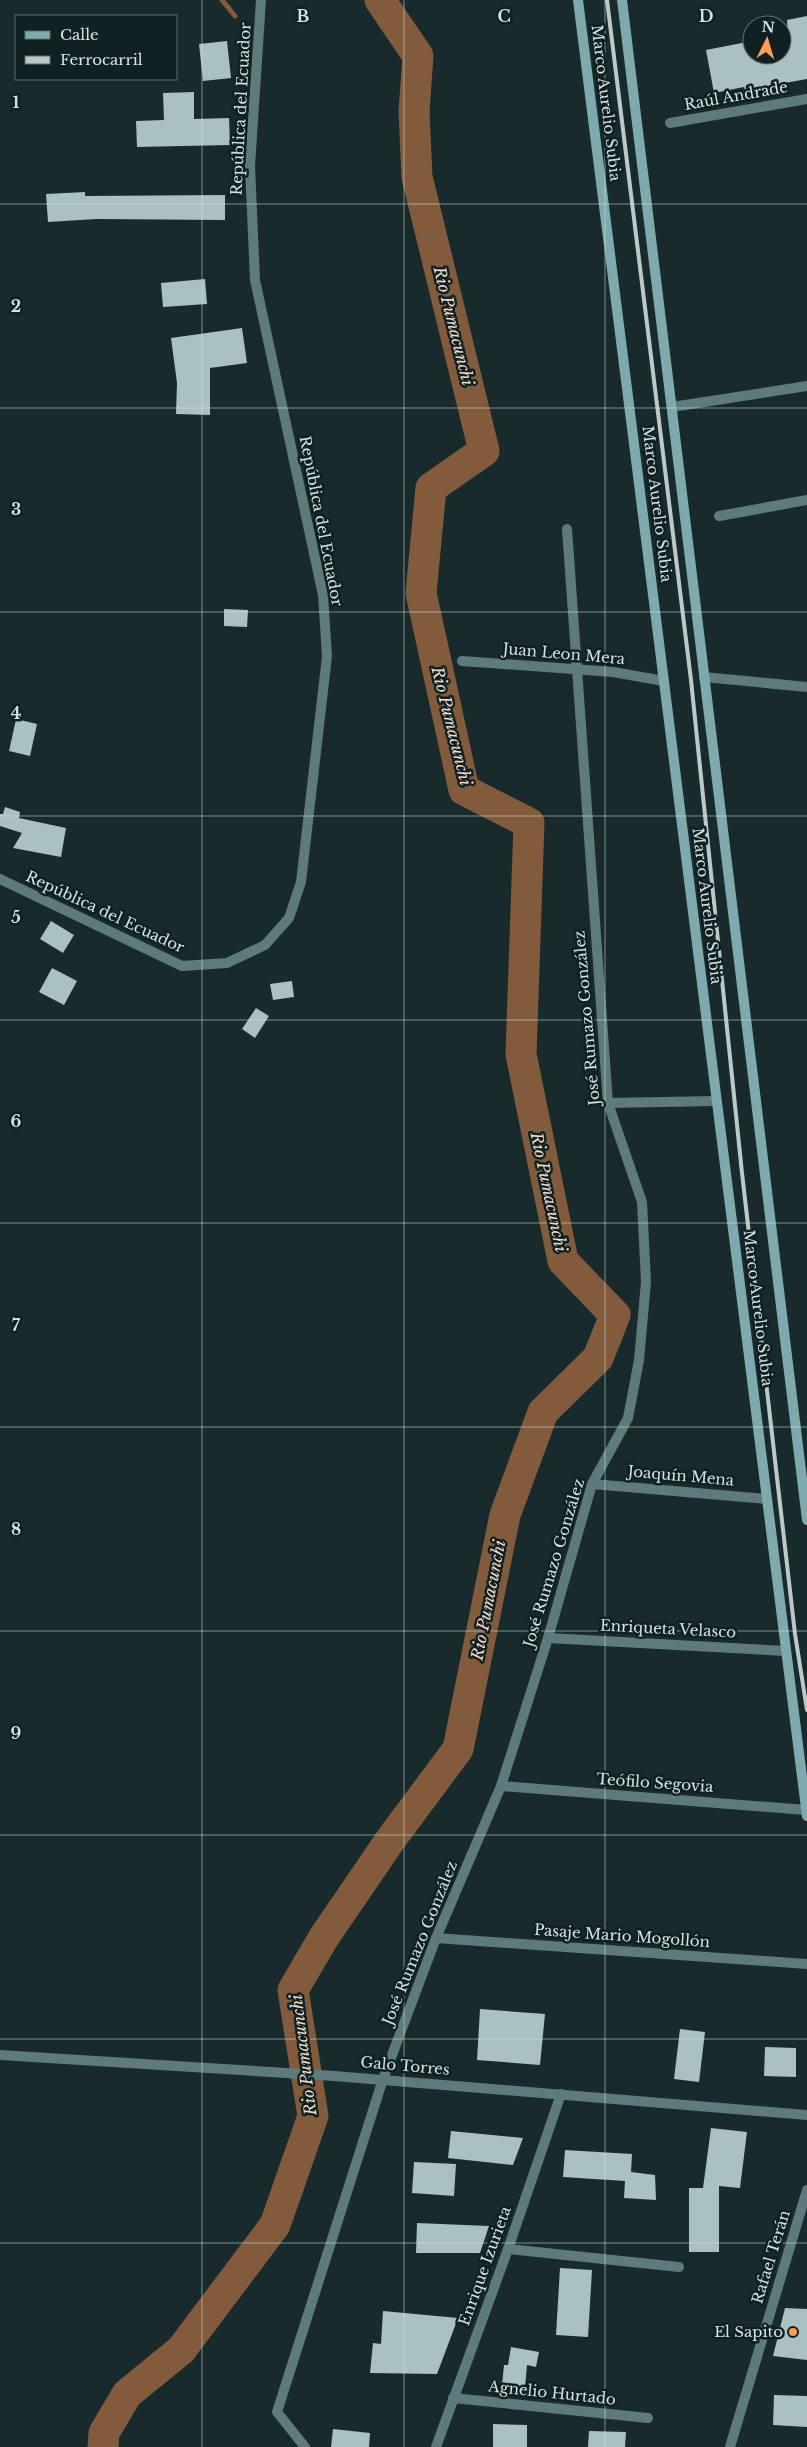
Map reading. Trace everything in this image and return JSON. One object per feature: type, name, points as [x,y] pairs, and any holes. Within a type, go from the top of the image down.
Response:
[{"type":"main road","name":"Marco Aurelio Subia","points":[[578,0],[807,1813]]},
{"type":"main road","name":"Marco Aurelio Subia","points":[[622,0],[807,1520]]},
{"type":"street","name":"República del Ecuador","points":[[253,0],[260,16]]},
{"type":"street","name":"República del Ecuador","points":[[0,879],[182,966],[227,963],[265,945],[289,918],[302,882],[327,656],[323,595],[255,280],[250,166],[262,0]]},
{"type":"street","name":"Raúl Andrade","points":[[670,123],[807,100]]},
{"type":"street","points":[[672,407],[807,386]]},
{"type":"street","points":[[719,516],[807,500]]},
{"type":"street","name":"José Rumazo González","points":[[305,2447],[277,2412],[383,2079],[436,1938],[501,1786],[548,1638],[592,1484],[628,1418],[639,1360],[646,1282],[642,1202],[608,1103],[567,528]]},
{"type":"street","name":"Juan Leon Mera","points":[[462,661],[613,672],[664,681]]},
{"type":"street","points":[[704,677],[807,687]]},
{"type":"street","points":[[608,1103],[716,1101]]},
{"type":"street","name":"Joaquín Mena","points":[[592,1484],[767,1499]]},
{"type":"street","name":"Enriqueta Velasco","points":[[548,1638],[786,1651]]},
{"type":"street","name":"Teófilo Segovia","points":[[501,1786],[807,1813]]},
{"type":"street","name":"Pasaje Mario Mogollón","points":[[436,1938],[807,1964]]},
{"type":"street","name":"Galo Torres","points":[[0,2055],[383,2079],[807,2115]]},
{"type":"street","name":"Enrique Izurieta","points":[[436,2447],[508,2249],[560,2094]]},
{"type":"street","name":"Rafael Terán","points":[[730,2447],[807,2190]]},
{"type":"street","points":[[508,2249],[679,2267]]},
{"type":"street","name":"Agnelio Hurtado","points":[[453,2398],[648,2418]]},
{"type":"building","points":[[807,16],[807,79],[745,90],[744,87],[714,93],[706,50],[742,43],[742,65],[792,65],[792,19]]},
{"type":"building","points":[[227,41],[231,78],[203,81],[199,44]]},
{"type":"building","points":[[194,92],[194,119],[229,118],[230,145],[137,147],[136,121],[164,120],[163,93]]},
{"type":"building","points":[[85,192],[85,196],[225,195],[225,220],[96,219],[48,222],[46,194]]},
{"type":"building","points":[[205,279],[207,304],[163,307],[161,283]]},
{"type":"building","points":[[242,328],[247,363],[210,368],[210,415],[176,414],[177,383],[171,338]]},
{"type":"building","points":[[224,609],[248,610],[247,627],[224,626]]},
{"type":"building","points":[[16,719],[37,724],[30,756],[9,751]]},
{"type":"building","points":[[5,807],[20,812],[19,818],[66,828],[61,857],[13,848],[22,833],[0,826],[0,814],[3,814]]},
{"type":"building","points":[[51,921],[74,935],[63,953],[40,939]]},
{"type":"building","points":[[52,968],[77,981],[64,1005],[39,992]]},
{"type":"building","points":[[292,981],[294,997],[273,1000],[270,984]]},
{"type":"building","points":[[256,1008],[269,1016],[255,1038],[242,1029]]},
{"type":"building","points":[[480,2009],[545,2014],[540,2065],[477,2060]]},
{"type":"building","points":[[680,2029],[705,2032],[699,2082],[674,2079]]},
{"type":"building","points":[[765,2047],[796,2048],[796,2077],[764,2076]]},
{"type":"building","points":[[711,2128],[747,2132],[740,2188],[719,2186],[719,2252],[689,2252],[689,2188],[703,2188]]},
{"type":"building","points":[[451,2131],[523,2138],[513,2165],[448,2158]]},
{"type":"building","points":[[565,2150],[632,2154],[631,2172],[655,2175],[656,2200],[624,2198],[625,2181],[563,2177]]},
{"type":"building","points":[[414,2162],[456,2164],[454,2196],[412,2193]]},
{"type":"building","points":[[417,2223],[489,2226],[480,2253],[416,2253]]},
{"type":"building","points":[[560,2268],[592,2270],[588,2337],[556,2335]]},
{"type":"building","name":"El Sapito","points":[[785,2308],[807,2309],[807,2360],[773,2356]]},
{"type":"building","points":[[383,2311],[458,2318],[437,2374],[370,2373],[373,2343],[381,2344]]},
{"type":"building","points":[[511,2347],[539,2352],[536,2367],[527,2365],[525,2387],[502,2385],[504,2365],[508,2365]]},
{"type":"building","points":[[774,2395],[807,2396],[807,2427],[773,2425]]},
{"type":"building","points":[[493,2424],[527,2425],[527,2447],[493,2447]]},
{"type":"building","points":[[333,2429],[370,2433],[369,2447],[331,2447]]},
{"type":"building","points":[[589,2431],[626,2432],[625,2447],[588,2447]]},
{"type":"waterway","points":[[222,0],[235,16]]},
{"type":"waterway","name":"Rio Pumacunchi","points":[[103,2447],[104,2433],[127,2394],[181,2350],[275,2225],[313,2116],[293,1990],[324,1937],[391,1839],[458,1749],[505,1515],[543,1412],[598,1358],[615,1315],[563,1261],[521,1054],[529,823],[464,790],[421,593],[431,488],[484,451],[417,177],[414,111],[418,56],[380,0]]},
{"type":"railway","points":[[607,0],[691,680],[742,1173],[795,1634],[807,1710]]},
{"type":"place","name":"El Sapito","points":[[793,2332]]}]
